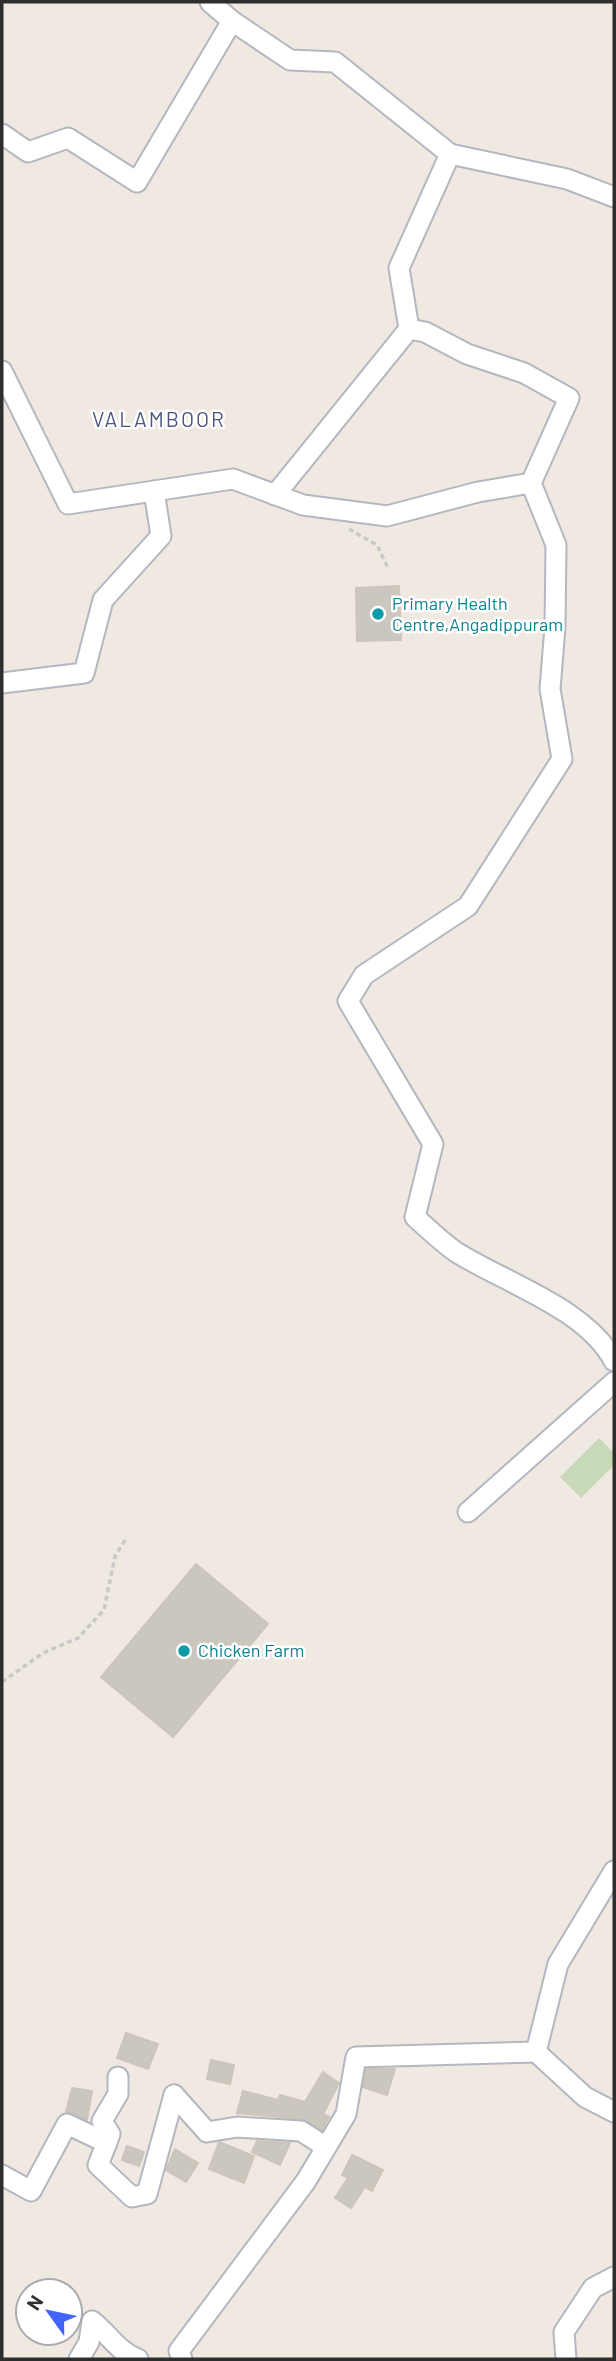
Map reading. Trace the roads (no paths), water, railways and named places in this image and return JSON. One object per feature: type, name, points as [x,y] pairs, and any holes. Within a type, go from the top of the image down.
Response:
[{"type":"street","points":[[210,2],[232,21],[289,60],[335,62],[450,154],[567,179],[614,198]]},
{"type":"street","points":[[2,134],[28,152],[68,138],[138,183],[232,21]]},
{"type":"street","points":[[275,495],[409,329],[399,268],[450,154]]},
{"type":"street","points":[[409,329],[425,332],[467,354],[524,373],[569,398],[531,483],[556,545],[555,627],[550,689],[562,759],[468,906],[364,975],[348,1001],[433,1144],[415,1217],[456,1252],[537,1294],[605,1343],[614,1361]]},
{"type":"street","points":[[2,370],[68,504],[233,479],[303,505],[387,516],[478,492],[531,483]]},
{"type":"street","points":[[2,683],[84,673],[103,600],[161,536],[154,491]]},
{"type":"street","points":[[468,1512],[614,1382]]},
{"type":"street","points":[[536,2052],[558,1965],[614,1871]]},
{"type":"street","points":[[179,2359],[179,2351],[306,2181],[326,2147],[345,2114],[356,2057],[536,2052],[584,2097],[614,2112]]},
{"type":"street","points":[[118,2077],[118,2094],[102,2121],[110,2134],[98,2165],[132,2197],[147,2194],[174,2095],[208,2132],[237,2127],[301,2131],[326,2147]]},
{"type":"street","points":[[2,2175],[31,2191],[68,2124],[107,2143]]},
{"type":"street","points":[[566,2359],[564,2332],[593,2288],[614,2277]]},
{"type":"street","points":[[79,2359],[89,2343],[92,2321],[108,2333],[123,2354],[138,2359]]},
{"type":"place","name":"Primary Health Centre,Angadippuram","points":[[378,614]]},
{"type":"place","name":"Chicken Farm","points":[[184,1651]]},
{"type":"district","name":"VALAMBOOR","points":[[159,420]]}]
